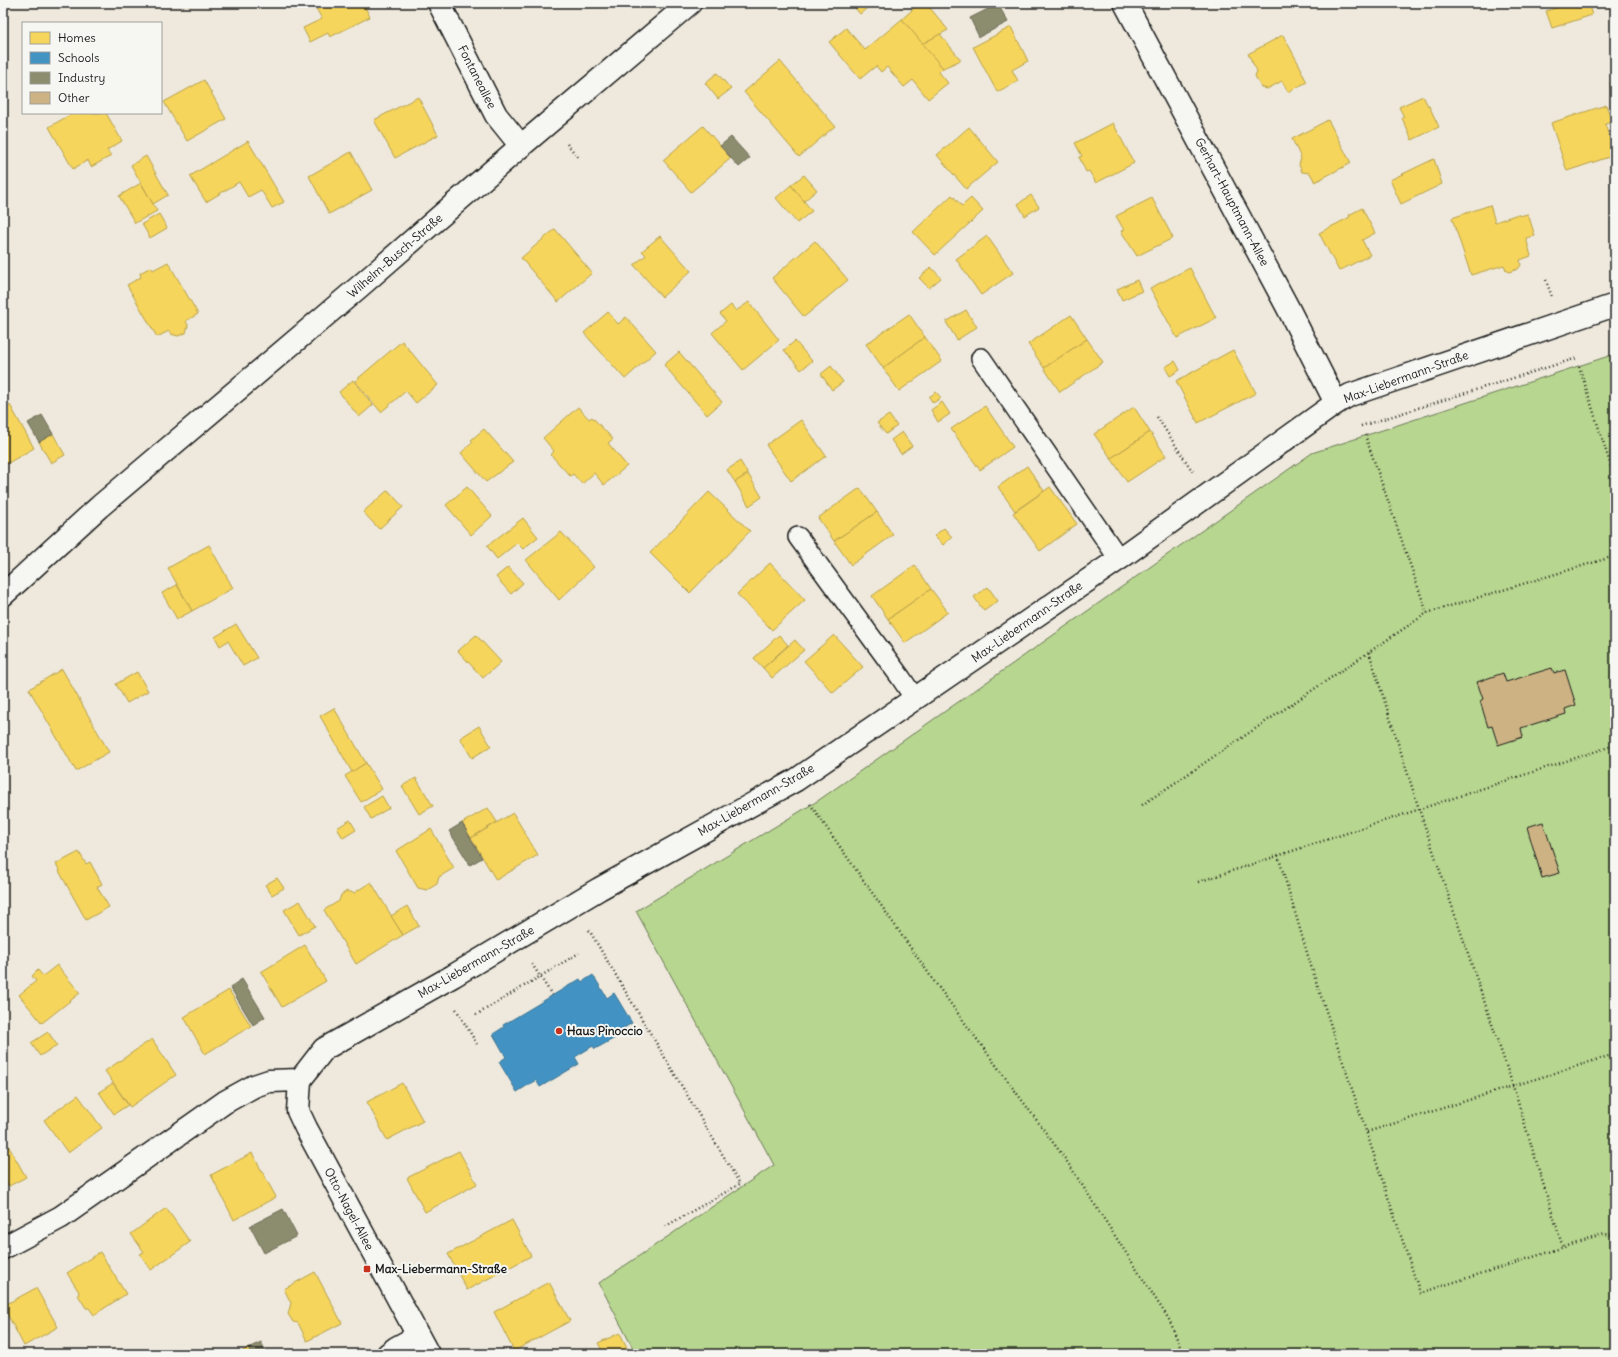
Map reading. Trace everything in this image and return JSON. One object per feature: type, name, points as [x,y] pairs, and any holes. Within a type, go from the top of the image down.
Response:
[{"type":"street","name":"Fontaneallee","points":[[439,3],[496,115],[521,146]]},
{"type":"street","name":"Wilhelm-Busch-Straße","points":[[3,595],[99,507],[359,287],[521,146],[690,3]]},
{"type":"street","name":"Gerhart-Hauptmann-Allee","points":[[1125,3],[1288,308],[1336,403]]},
{"type":"street","name":"Max-Liebermann-Straße","points":[[300,1080],[324,1049],[453,976],[599,889],[796,780],[1119,558],[1336,403],[1350,395],[1615,305]]},
{"type":"street","points":[[3,1248],[61,1217],[225,1102],[254,1086],[269,1081],[300,1080]]},
{"type":"street","name":"Otto-Nagel-Allee","points":[[300,1080],[298,1111],[423,1345]]},
{"type":"street","points":[[388,1354],[396,1348],[423,1345]]},
{"type":"lane","points":[[981,358],[1119,558]]},
{"type":"lane","points":[[798,537],[915,699]]},
{"type":"path","points":[[1546,280],[1554,304]]},
{"type":"path","points":[[1362,426],[1577,358]]},
{"type":"path","points":[[1579,366],[1615,479]]},
{"type":"path","points":[[1157,417],[1195,474]]},
{"type":"path","points":[[1365,435],[1427,613]]},
{"type":"path","points":[[1142,805],[1427,613],[1615,556]]},
{"type":"path","points":[[1369,652],[1419,809],[1513,1086],[1563,1248]]},
{"type":"path","points":[[1198,882],[1615,745]]},
{"type":"path","points":[[806,798],[934,981],[1066,1160],[1170,1321],[1183,1354]]},
{"type":"path","points":[[1278,855],[1311,966],[1420,1293],[1605,1234],[1615,1235]]},
{"type":"path","points":[[589,930],[740,1184],[666,1226]]},
{"type":"path","points":[[476,1015],[579,953]]},
{"type":"path","points":[[532,964],[552,996]]},
{"type":"path","points":[[456,1009],[477,1044]]},
{"type":"path","points":[[1367,1132],[1615,1054]]},
{"type":"green space","points":[[1615,354],[1615,1354],[636,1354],[599,1283],[774,1165],[636,911],[819,800],[1312,453]]},
{"type":"building: Homes","points":[[313,3],[363,3],[370,17],[330,37],[328,33],[310,42],[303,28],[322,19]]},
{"type":"building: Homes","points":[[851,3],[873,3],[860,14]]},
{"type":"building: Homes","points":[[920,3],[926,3],[948,30],[922,44],[902,19]]},
{"type":"building: Homes","points":[[1571,3],[1588,3],[1592,15],[1552,28],[1546,11]]},
{"type":"building: Homes","points":[[902,19],[943,68],[939,72],[948,83],[928,99],[913,80],[904,87],[887,67],[881,72],[876,66],[860,79],[829,42],[846,28],[865,50]]},
{"type":"building: Homes","points":[[1011,27],[1028,61],[1012,70],[1018,81],[997,92],[973,47]]},
{"type":"building: Homes","points":[[940,34],[961,60],[943,68],[922,44]]},
{"type":"building: Homes","points":[[1283,35],[1307,82],[1288,92],[1282,81],[1267,89],[1261,87],[1255,76],[1257,71],[1248,54]]},
{"type":"building: Homes","points":[[780,61],[835,126],[799,157],[744,92]]},
{"type":"building: Homes","points":[[717,73],[731,89],[718,99],[705,83]]},
{"type":"building: Homes","points":[[204,80],[226,119],[187,141],[164,102]]},
{"type":"building: Homes","points":[[1615,82],[1615,102],[1610,83]]},
{"type":"building: Homes","points":[[1423,96],[1439,127],[1412,140],[1402,118],[1404,117],[1399,107]]},
{"type":"building: Homes","points":[[418,97],[438,135],[395,158],[374,120]]},
{"type":"building: Homes","points":[[1606,105],[1612,122],[1605,124],[1615,155],[1567,171],[1551,123]]},
{"type":"building: Homes","points":[[71,114],[107,114],[122,141],[107,150],[111,156],[91,167],[88,160],[73,169],[49,127]]},
{"type":"building: Homes","points":[[1328,120],[1351,163],[1315,182],[1310,173],[1302,172],[1299,165],[1301,158],[1292,139]]},
{"type":"building: Homes","points":[[1113,123],[1134,163],[1096,183],[1089,171],[1086,172],[1079,157],[1082,156],[1075,143]]},
{"type":"building: Homes","points":[[703,126],[731,158],[691,192],[663,160]]},
{"type":"building: Homes","points":[[969,127],[998,162],[966,189],[937,155]]},
{"type":"building: Homes","points":[[248,141],[284,202],[272,208],[261,190],[248,197],[239,182],[206,202],[190,176]]},
{"type":"building: Homes","points":[[351,152],[372,190],[329,214],[309,176]]},
{"type":"building: Homes","points":[[146,156],[168,195],[153,204],[131,165]]},
{"type":"building: Homes","points":[[1434,159],[1442,184],[1401,204],[1390,180]]},
{"type":"building: Homes","points":[[804,175],[817,190],[804,201],[791,185]]},
{"type":"building: Homes","points":[[141,183],[157,211],[135,223],[119,196]]},
{"type":"building: Homes","points":[[791,185],[812,211],[797,223],[776,198]]},
{"type":"building: Homes","points":[[952,195],[962,206],[971,198],[983,211],[935,255],[913,232]]},
{"type":"building: Homes","points":[[1031,195],[1039,207],[1025,216],[1018,204]]},
{"type":"building: Homes","points":[[1152,198],[1173,238],[1137,256],[1121,231],[1124,230],[1116,216]]},
{"type":"building: Homes","points":[[1490,205],[1495,222],[1518,214],[1519,216],[1528,214],[1535,236],[1526,238],[1531,256],[1520,260],[1521,265],[1518,269],[1509,272],[1506,270],[1504,265],[1471,275],[1452,218]]},
{"type":"building: Homes","points":[[1362,208],[1375,233],[1362,240],[1370,255],[1339,271],[1319,233],[1350,217],[1349,215]]},
{"type":"building: Homes","points":[[159,214],[167,228],[150,238],[142,224]]},
{"type":"building: Homes","points":[[555,229],[592,273],[558,302],[521,258]]},
{"type":"building: Homes","points":[[660,236],[691,271],[662,297],[634,265],[646,255],[642,251]]},
{"type":"building: Homes","points":[[987,236],[1013,273],[981,295],[956,259]]},
{"type":"building: Homes","points":[[815,241],[848,280],[804,317],[772,278]]},
{"type":"building: Homes","points":[[168,262],[198,314],[186,321],[188,325],[186,333],[178,336],[171,334],[169,331],[157,337],[127,285],[141,277],[140,273],[151,267],[153,270]]},
{"type":"building: Homes","points":[[931,267],[941,278],[929,288],[919,278]]},
{"type":"building: Homes","points":[[1190,268],[1216,318],[1177,338],[1150,288]]},
{"type":"building: Homes","points":[[1137,280],[1142,291],[1122,300],[1117,289]]},
{"type":"building: Homes","points":[[749,302],[779,340],[743,370],[712,333],[726,321],[720,314],[731,305],[736,311]]},
{"type":"building: Homes","points":[[966,310],[977,327],[957,340],[946,322]]},
{"type":"building: Homes","points":[[608,312],[618,324],[626,317],[656,351],[625,379],[584,333]]},
{"type":"building: Homes","points":[[909,314],[925,337],[883,368],[866,344]]},
{"type":"building: Homes","points":[[1071,315],[1087,339],[1044,368],[1028,344]]},
{"type":"building: Homes","points":[[925,337],[942,361],[899,391],[883,368]]},
{"type":"building: Homes","points":[[1087,339],[1103,362],[1060,392],[1044,368]]},
{"type":"building: Homes","points":[[402,341],[438,385],[416,403],[406,391],[381,412],[355,381]]},
{"type":"building: Homes","points":[[795,341],[812,361],[801,370],[784,350]]},
{"type":"building: Homes","points":[[1233,350],[1256,393],[1198,423],[1176,381]]},
{"type":"building: Homes","points":[[679,352],[722,402],[707,415],[664,365]]},
{"type":"building: Homes","points":[[1175,361],[1180,370],[1170,376],[1165,367]]},
{"type":"building: Homes","points":[[831,366],[843,382],[832,390],[821,374]]},
{"type":"building: Homes","points":[[353,380],[373,405],[359,417],[339,392]]},
{"type":"building: Homes","points":[[936,392],[941,398],[933,403],[929,397]]},
{"type":"building: Homes","points":[[942,402],[950,414],[938,422],[931,410]]},
{"type":"building: Homes","points":[[10,405],[34,448],[3,466],[3,409]]},
{"type":"building: Homes","points":[[985,406],[1013,447],[980,470],[951,429]]},
{"type":"building: Homes","points":[[578,407],[589,419],[592,417],[613,439],[608,443],[627,466],[604,485],[594,473],[582,484],[573,474],[570,476],[551,455],[554,451],[543,438]]},
{"type":"building: Homes","points":[[1134,407],[1150,432],[1111,458],[1094,434]]},
{"type":"building: Homes","points":[[889,415],[897,426],[886,434],[877,423]]},
{"type":"building: Homes","points":[[801,420],[826,456],[791,481],[766,445]]},
{"type":"building: Homes","points":[[484,429],[513,462],[486,482],[461,453],[473,442],[471,440]]},
{"type":"building: Homes","points":[[902,432],[912,446],[901,454],[891,440]]},
{"type":"building: Homes","points":[[1150,432],[1166,456],[1127,482],[1111,458]]},
{"type":"building: Homes","points":[[53,434],[65,455],[51,463],[39,442]]},
{"type":"building: Homes","points":[[740,461],[748,474],[735,482],[727,470]]},
{"type":"building: Homes","points":[[1027,466],[1044,491],[1015,511],[998,487]]},
{"type":"building: Homes","points":[[748,474],[762,497],[749,506],[735,482]]},
{"type":"building: Homes","points":[[467,487],[492,516],[471,535],[446,505]]},
{"type":"building: Homes","points":[[1050,487],[1077,524],[1040,551],[1013,513]]},
{"type":"building: Homes","points":[[860,488],[877,512],[834,541],[818,518]]},
{"type":"building: Homes","points":[[388,490],[403,507],[379,529],[363,512]]},
{"type":"building: Homes","points":[[709,492],[750,531],[690,593],[650,553]]},
{"type":"building: Homes","points":[[877,512],[893,535],[851,565],[834,541]]},
{"type":"building: Homes","points":[[523,518],[538,537],[523,549],[517,543],[497,559],[487,546]]},
{"type":"building: Homes","points":[[944,528],[952,537],[943,545],[934,536]]},
{"type":"building: Homes","points":[[561,532],[594,567],[559,600],[526,560]]},
{"type":"building: Homes","points":[[209,545],[233,588],[192,611],[168,568]]},
{"type":"building: Homes","points":[[770,563],[805,600],[772,630],[737,594]]},
{"type":"building: Homes","points":[[915,565],[931,589],[888,619],[872,596]]},
{"type":"building: Homes","points":[[508,567],[523,583],[511,594],[496,577]]},
{"type":"building: Homes","points":[[177,585],[192,611],[177,619],[162,593]]},
{"type":"building: Homes","points":[[988,587],[998,601],[984,611],[974,597]]},
{"type":"building: Homes","points":[[931,589],[948,612],[905,643],[888,619]]},
{"type":"building: Homes","points":[[236,624],[257,658],[243,666],[228,641],[220,646],[215,637]]},
{"type":"building: Homes","points":[[476,635],[501,662],[483,678],[458,651]]},
{"type":"building: Homes","points":[[779,635],[788,645],[763,668],[754,658]]},
{"type":"building: Homes","points":[[834,635],[863,667],[833,693],[804,661]]},
{"type":"building: Homes","points":[[795,640],[804,650],[772,678],[763,668]]},
{"type":"building: Homes","points":[[62,669],[109,752],[76,771],[29,689]]},
{"type":"building: Homes","points":[[137,672],[148,691],[127,703],[116,684]]},
{"type":"building: Homes","points":[[334,708],[366,763],[352,772],[320,716]]},
{"type":"building: Homes","points":[[479,726],[491,746],[472,758],[460,738]]},
{"type":"building: Homes","points":[[366,763],[382,789],[361,802],[345,776]]},
{"type":"building: Homes","points":[[416,778],[433,806],[419,814],[402,786]]},
{"type":"building: Homes","points":[[382,796],[389,808],[371,819],[364,807]]},
{"type":"building: Homes","points":[[488,808],[497,822],[471,838],[462,823]]},
{"type":"building: Homes","points":[[513,813],[538,855],[496,880],[471,838]]},
{"type":"building: Homes","points":[[350,820],[356,830],[343,838],[337,828]]},
{"type":"building: Homes","points":[[431,829],[454,868],[439,877],[437,884],[427,890],[418,888],[396,851]]},
{"type":"building: Homes","points":[[79,852],[86,864],[90,862],[102,884],[97,887],[109,907],[86,920],[56,864]]},
{"type":"building: Homes","points":[[277,878],[284,888],[272,895],[265,885]]},
{"type":"building: Homes","points":[[371,882],[403,935],[356,964],[324,910],[339,901],[341,895],[347,891],[354,893]]},
{"type":"building: Homes","points":[[300,901],[315,926],[299,935],[284,910]]},
{"type":"building: Homes","points":[[407,906],[419,926],[403,935],[391,916]]},
{"type":"building: Homes","points":[[305,945],[326,981],[282,1007],[261,972]]},
{"type":"building: Homes","points":[[57,965],[80,993],[42,1023],[19,995],[36,981],[32,976],[38,970],[43,976]]},
{"type":"building: Homes","points":[[229,990],[251,1026],[205,1054],[184,1017]]},
{"type":"building: Homes","points":[[48,1032],[57,1045],[40,1056],[31,1043]]},
{"type":"building: Homes","points":[[152,1039],[176,1075],[130,1107],[105,1071]]},
{"type":"building: Homes","points":[[113,1083],[128,1105],[114,1114],[99,1092]]},
{"type":"building: Homes","points":[[402,1083],[423,1121],[387,1140],[367,1102]]},
{"type":"building: Homes","points":[[78,1095],[102,1128],[68,1153],[44,1120]]},
{"type":"building: Homes","points":[[5,1140],[26,1177],[9,1186],[8,1184],[3,1187],[3,1141]]},
{"type":"building: Homes","points":[[459,1151],[477,1184],[425,1212],[407,1178]]},
{"type":"building: Homes","points":[[252,1153],[276,1197],[234,1220],[211,1175]]},
{"type":"building: Homes","points":[[166,1208],[190,1242],[151,1270],[140,1254],[144,1252],[131,1234]]},
{"type":"building: Homes","points":[[512,1220],[531,1256],[467,1290],[448,1254]]},
{"type":"building: Homes","points":[[100,1252],[126,1294],[94,1315],[89,1308],[86,1308],[78,1295],[79,1292],[67,1273]]},
{"type":"building: Homes","points":[[315,1272],[342,1323],[307,1341],[298,1323],[293,1322],[288,1314],[291,1303],[284,1289]]},
{"type":"building: Homes","points":[[549,1282],[570,1321],[514,1351],[494,1312]]},
{"type":"building: Homes","points":[[36,1288],[58,1327],[24,1346],[3,1306]]},
{"type":"building: Homes","points":[[620,1333],[630,1354],[604,1354],[598,1343]]},
{"type":"building: Homes","points":[[248,1348],[251,1354],[231,1354],[237,1351],[241,1352]]},
{"type":"building: Schools","name":"Haus Pinoccio","points":[[593,975],[607,998],[614,993],[632,1023],[614,1034],[615,1038],[595,1049],[593,1046],[575,1057],[579,1064],[540,1087],[536,1080],[517,1092],[499,1062],[506,1057],[493,1034],[504,1027],[503,1025],[580,979],[582,982]]},
{"type":"building: Industry","points":[[998,4],[1008,22],[979,37],[970,18]]},
{"type":"building: Industry","points":[[731,137],[750,158],[739,167],[720,146]]},
{"type":"building: Industry","points":[[42,415],[53,434],[39,442],[28,423]]},
{"type":"building: Industry","points":[[462,823],[482,858],[470,865],[449,831]]},
{"type":"building: Industry","points":[[242,979],[265,1017],[253,1025],[230,987]]},
{"type":"building: Industry","points":[[283,1209],[297,1236],[264,1253],[250,1226]]},
{"type":"building: Industry","points":[[261,1342],[267,1354],[251,1354],[248,1348]]},
{"type":"building: Other","points":[[1552,668],[1554,673],[1565,670],[1576,705],[1565,709],[1566,714],[1521,728],[1523,737],[1498,745],[1492,726],[1488,727],[1480,701],[1483,699],[1477,682],[1503,673],[1506,682]]},
{"type":"building: Other","points":[[1543,822],[1560,873],[1542,878],[1527,827]]},
{"type":"place","name":"Haus Pinoccio","points":[[559,1031]]},
{"type":"place","name":"Max-Liebermann-Straße","points":[[367,1269]]}]
